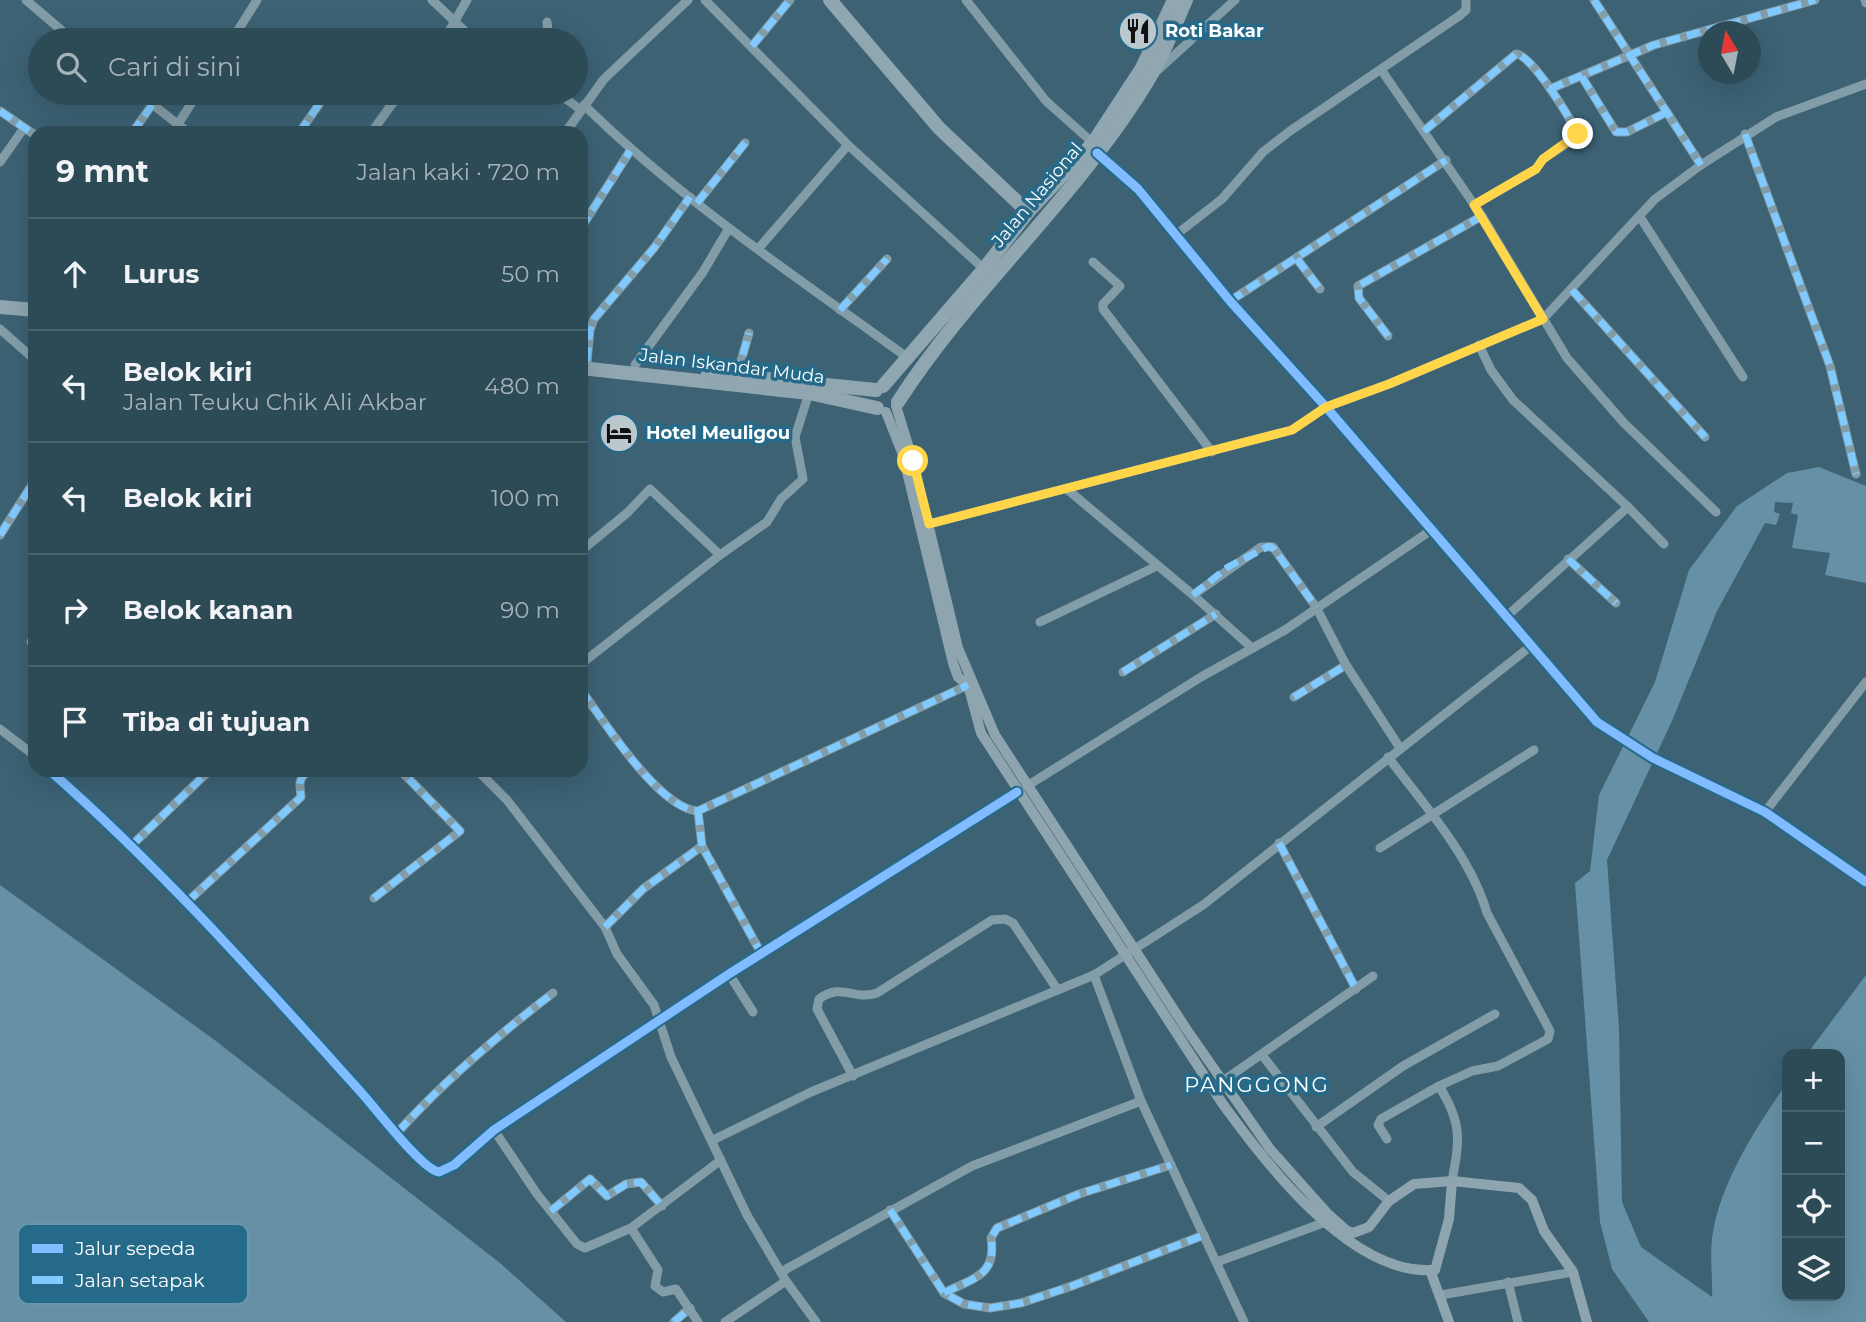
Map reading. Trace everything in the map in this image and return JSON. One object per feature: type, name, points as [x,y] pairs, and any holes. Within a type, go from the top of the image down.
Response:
[{"type":"highway","points":[[830,0],[939,128],[1028,212]]},
{"type":"highway","name":"Jalan Nasional","points":[[879,388],[984,269],[1028,212],[1085,160],[1142,68],[1174,0]]},
{"type":"highway","name":"Jalan Nasional","points":[[889,407],[1152,76],[1186,0]]},
{"type":"highway","points":[[0,307],[28,309]]},
{"type":"highway","points":[[0,316],[28,318]]},
{"type":"highway","name":"Jalan Iskandar Muda","points":[[588,363],[879,388]]},
{"type":"highway","name":"Jalan Iskandar Muda","points":[[588,364],[809,393],[889,407]]},
{"type":"highway","points":[[879,388],[896,392],[889,407],[873,399],[879,388]]},
{"type":"main road","points":[[889,407],[929,524],[966,670],[1022,789]]},
{"type":"main road","points":[[889,407],[953,663],[958,677],[968,685],[981,733],[1270,1149],[1346,1230],[1364,1231],[1389,1201],[1414,1184],[1452,1181],[1522,1190],[1532,1200],[1544,1231],[1573,1272],[1587,1322]]},
{"type":"main road","points":[[1131,951],[1185,1049],[1237,1124],[1323,1223],[1376,1257],[1409,1268],[1430,1270],[1438,1265],[1453,1199],[1452,1181]]},
{"type":"main road","points":[[1430,1270],[1449,1322]]},
{"type":"street","points":[[26,0],[36,4],[61,28]]},
{"type":"street","points":[[240,28],[257,0]]},
{"type":"street","points":[[432,0],[462,28]]},
{"type":"street","points":[[452,28],[467,0]]},
{"type":"street","points":[[588,100],[604,79],[688,0]]},
{"type":"street","points":[[705,0],[848,145],[984,269]]},
{"type":"street","points":[[752,46],[790,0]]},
{"type":"street","points":[[966,0],[1046,101],[1085,160],[1138,189],[1230,301],[1326,407],[1586,710],[1609,731],[1653,758],[1706,781],[1765,812],[1866,882]]},
{"type":"street","points":[[1152,76],[1235,0]]},
{"type":"street","points":[[1177,234],[1222,199],[1263,152],[1459,16],[1466,9],[1465,0]]},
{"type":"street","points":[[1594,0],[1701,165]]},
{"type":"street","points":[[1550,89],[1664,43],[1815,0]]},
{"type":"street","points":[[547,22],[548,28]]},
{"type":"street","points":[[1424,131],[1516,54],[1526,58],[1550,89],[1578,136],[1543,159],[1536,169],[1474,205]]},
{"type":"street","points":[[1382,71],[1446,160],[1567,358],[1624,423],[1716,512]]},
{"type":"street","points":[[1582,77],[1612,130],[1618,133],[1627,132],[1667,111]]},
{"type":"street","points":[[929,524],[1292,430],[1326,407],[1389,384],[1543,319],[1655,200],[1701,165],[1745,134],[1795,108],[1866,84]]},
{"type":"street","points":[[137,126],[152,105],[180,126]]},
{"type":"street","points":[[178,124],[190,105]]},
{"type":"street","points":[[304,126],[319,105]]},
{"type":"street","points":[[376,126],[391,105]]},
{"type":"street","points":[[577,105],[630,151],[729,228],[908,358]]},
{"type":"street","points":[[570,126],[584,105]]},
{"type":"street","points":[[0,111],[28,131]]},
{"type":"street","points":[[0,162],[24,128]]},
{"type":"street","points":[[1745,134],[1830,366],[1856,474]]},
{"type":"street","points":[[588,340],[594,319],[745,143]]},
{"type":"street","points":[[758,249],[848,145]]},
{"type":"street","points":[[588,217],[630,151]]},
{"type":"street","points":[[1230,301],[1446,160]]},
{"type":"street","points":[[1388,336],[1359,298],[1358,286],[1482,216]]},
{"type":"street","points":[[1640,217],[1744,377]]},
{"type":"street","points":[[635,366],[703,272],[729,228]]},
{"type":"street","points":[[840,310],[887,259]]},
{"type":"street","points":[[1297,259],[1320,289]]},
{"type":"street","points":[[1093,262],[1121,286],[1103,305],[1103,309],[1212,452]]},
{"type":"street","points":[[1572,290],[1705,437]]},
{"type":"street","points":[[0,329],[28,354]]},
{"type":"street","points":[[737,375],[749,333]]},
{"type":"street","points":[[1479,345],[1491,370],[1513,400],[1664,544]]},
{"type":"street","points":[[588,659],[766,522],[781,499],[803,479],[795,437],[809,393]]},
{"type":"street","points":[[588,545],[627,513],[650,489],[720,555]]},
{"type":"street","points":[[1068,490],[1193,594],[1251,647]]},
{"type":"street","points":[[0,535],[28,491]]},
{"type":"street","points":[[1507,616],[1628,507]]},
{"type":"street","points":[[57,777],[187,902],[398,1132],[421,1163],[439,1172],[454,1165],[494,1130],[761,953],[1251,647],[1285,630],[1430,531]]},
{"type":"street","points":[[1193,594],[1228,568],[1269,546],[1275,549],[1315,607],[1346,665],[1400,748]]},
{"type":"street","points":[[1569,559],[1616,603]]},
{"type":"street","points":[[1040,622],[1157,566]]},
{"type":"street","points":[[1123,672],[1216,614]]},
{"type":"street","points":[[713,1140],[811,1092],[1094,975],[1203,905],[1531,646]]},
{"type":"street","points":[[1294,697],[1346,665]]},
{"type":"street","points":[[1765,812],[1866,682]]},
{"type":"street","points":[[588,699],[662,792],[685,809],[698,811],[968,685]]},
{"type":"street","points":[[0,729],[28,751]]},
{"type":"street","points":[[1380,848],[1534,750]]},
{"type":"street","points":[[1387,1139],[1378,1121],[1439,1086],[1472,1071],[1498,1066],[1548,1039],[1550,1031],[1487,913],[1481,893],[1431,814],[1388,757]]},
{"type":"street","points":[[131,846],[203,777]]},
{"type":"street","points":[[187,902],[301,797],[297,787],[302,777]]},
{"type":"street","points":[[374,898],[460,831],[407,777]]},
{"type":"street","points":[[484,777],[507,800],[605,928],[617,954],[654,1005],[671,1057],[747,1215],[786,1281],[816,1322]]},
{"type":"street","points":[[698,811],[702,846],[761,953]]},
{"type":"street","points":[[1279,843],[1356,989]]},
{"type":"street","points":[[605,928],[643,889],[702,846]]},
{"type":"street","points":[[853,1076],[817,1009],[819,999],[837,990],[862,996],[877,993],[992,920],[1004,919],[1013,923],[1056,989]]},
{"type":"street","points":[[729,974],[753,1012]]},
{"type":"street","points":[[1094,975],[1141,1101],[1244,1322]]},
{"type":"street","points":[[1223,1081],[1373,976]]},
{"type":"street","points":[[398,1132],[447,1080],[498,1035],[553,993]]},
{"type":"street","points":[[1315,1127],[1403,1066],[1495,1014]]},
{"type":"street","points":[[1262,1055],[1315,1127],[1353,1172],[1389,1201]]},
{"type":"street","points":[[1439,1086],[1454,1109],[1460,1132],[1452,1181]]},
{"type":"street","points":[[781,1272],[972,1166],[1141,1101]]},
{"type":"street","points":[[494,1130],[551,1212],[577,1244],[585,1248],[596,1246],[632,1228],[721,1160]]},
{"type":"street","points":[[944,1293],[989,1267],[993,1256],[991,1235],[997,1228],[1079,1194],[1171,1165]]},
{"type":"street","points":[[551,1212],[591,1179],[607,1196],[626,1184],[641,1182],[662,1206]]},
{"type":"street","points":[[890,1210],[944,1293],[964,1304],[1007,1307],[1072,1286],[1204,1236]]},
{"type":"street","points":[[1217,1262],[1323,1223]]},
{"type":"street","points":[[632,1228],[658,1270],[655,1286],[663,1292],[675,1289],[698,1322]]},
{"type":"street","points":[[1441,1295],[1573,1272]]},
{"type":"street","points":[[725,1322],[786,1281]]},
{"type":"street","points":[[1508,1282],[1518,1322]]},
{"type":"street","points":[[674,1322],[690,1308]]},
{"type":"water","points":[[1819,467],[1866,486],[1866,583],[1825,575],[1830,553],[1792,548],[1798,515],[1791,513],[1793,503],[1775,502],[1774,512],[1780,514],[1776,525],[1765,523],[1717,611],[1672,721],[1607,860],[1619,1029],[1622,1202],[1641,1247],[1712,1297],[1712,1240],[1724,1193],[1742,1154],[1782,1090],[1782,1301],[1845,1301],[1845,1049],[1811,1049],[1866,975],[1866,1322],[1649,1322],[1612,1269],[1600,1222],[1575,883],[1590,871],[1599,795],[1655,682],[1689,570],[1737,506],[1787,473]]},
{"type":"water","points":[[0,885],[216,1041],[500,1263],[566,1322],[0,1322]]},
{"type":"marked path","points":[[752,46],[790,0]]},
{"type":"marked path","points":[[1594,0],[1701,165]]},
{"type":"marked path","points":[[1550,89],[1654,45],[1815,0]]},
{"type":"marked path","points":[[1424,131],[1516,54],[1523,57],[1551,89],[1578,136],[1543,159],[1536,169],[1474,205]]},
{"type":"marked path","points":[[1582,77],[1616,132],[1627,132],[1667,112]]},
{"type":"marked path","points":[[137,126],[152,105]]},
{"type":"marked path","points":[[304,126],[319,105]]},
{"type":"marked path","points":[[0,111],[28,130]]},
{"type":"marked path","points":[[1745,134],[1830,366],[1856,474]]},
{"type":"marked path","points":[[697,203],[745,143]]},
{"type":"marked path","points":[[588,217],[630,151]]},
{"type":"marked path","points":[[1230,301],[1446,160]]},
{"type":"marked path","points":[[588,351],[594,319],[654,248],[690,197]]},
{"type":"marked path","points":[[1388,336],[1359,298],[1358,286],[1482,216]]},
{"type":"marked path","points":[[840,310],[887,259]]},
{"type":"marked path","points":[[1297,259],[1320,289]]},
{"type":"marked path","points":[[1572,290],[1705,437]]},
{"type":"marked path","points":[[737,375],[749,333]]},
{"type":"marked path","points":[[0,535],[28,491]]},
{"type":"marked path","points":[[1193,595],[1228,567],[1269,546],[1274,549],[1316,607]]},
{"type":"marked path","points":[[1568,559],[1616,603]]},
{"type":"marked path","points":[[1123,672],[1216,614]]},
{"type":"marked path","points":[[1294,697],[1346,665]]},
{"type":"marked path","points":[[588,700],[650,780],[666,796],[698,811],[968,685]]},
{"type":"marked path","points":[[131,846],[203,777]]},
{"type":"marked path","points":[[187,902],[301,797],[302,777]]},
{"type":"marked path","points":[[374,898],[460,831],[407,777]]},
{"type":"marked path","points":[[698,811],[702,846],[761,953]]},
{"type":"marked path","points":[[1279,843],[1356,989]]},
{"type":"marked path","points":[[605,927],[643,889],[702,846]]},
{"type":"marked path","points":[[398,1132],[472,1059],[553,993]]},
{"type":"marked path","points":[[944,1293],[973,1279],[986,1268],[992,1251],[991,1238],[997,1228],[1079,1194],[1171,1165]]},
{"type":"marked path","points":[[551,1211],[590,1179],[607,1196],[626,1184],[641,1182],[662,1206]]},
{"type":"marked path","points":[[890,1210],[944,1293],[964,1304],[990,1308],[1021,1303],[1072,1286],[1204,1235]]},
{"type":"marked path","points":[[674,1322],[690,1308]]},
{"type":"cycle path","points":[[1097,153],[1138,189],[1230,301],[1326,407],[1597,722],[1653,758],[1765,812],[1866,882]]},
{"type":"cycle path","points":[[57,777],[170,885],[284,1007],[421,1161],[439,1172],[454,1165],[494,1130],[729,974],[1017,792]]},
{"type":"place","name":"Roti Bakar","points":[[1138,31]]},
{"type":"place","name":"Hotel Meuligou","points":[[619,433]]},
{"type":"district","name":"PANGGONG","points":[[1257,1085]]},
{"type":"route","points":[[913,461],[929,524],[1208,454],[1292,430],[1326,407],[1389,384],[1543,319],[1474,205],[1490,193],[1536,169],[1543,159],[1578,134]]}]
